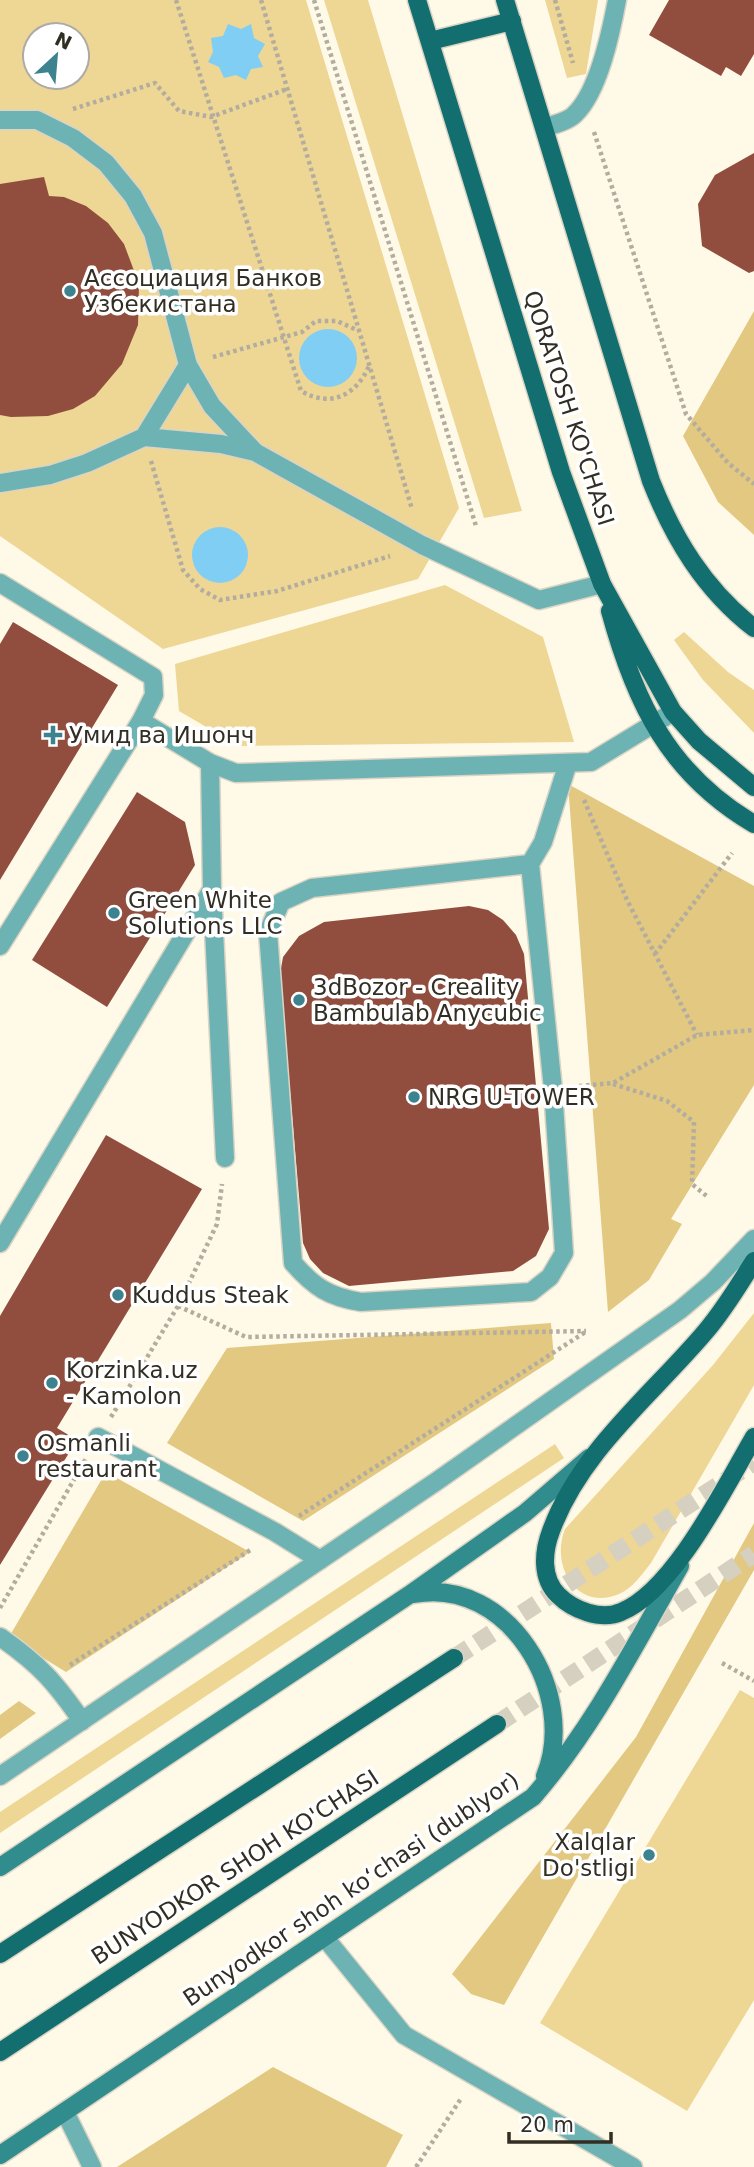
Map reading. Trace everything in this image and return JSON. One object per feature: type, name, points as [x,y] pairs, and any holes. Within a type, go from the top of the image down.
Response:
[{"type":"main road","name":"QORATOSH KO'CHASI","points":[[417,0],[561,472],[603,584],[673,712],[699,741],[754,787]]},
{"type":"main road","points":[[505,0],[651,481],[666,519],[687,556],[710,587],[732,611],[754,628]]},
{"type":"main road","points":[[430,41],[512,21]]},
{"type":"main road","points":[[603,584],[627,668],[652,725],[699,782],[754,824]]},
{"type":"main road","points":[[754,1261],[707,1330],[598,1450],[560,1510],[547,1544],[544,1569],[547,1579],[565,1601],[604,1615],[631,1608],[659,1582],[704,1525],[754,1437]]},
{"type":"main road","points":[[0,1954],[454,1658]]},
{"type":"main road","name":"BUNYODKOR SHOH KO'CHASI","points":[[0,2052],[497,1724]]},
{"type":"street","points":[[545,128],[575,115],[584,101],[599,70],[617,0]]},
{"type":"street","points":[[0,120],[37,120],[73,138],[106,163],[133,196],[153,233],[188,365],[212,406],[255,452]]},
{"type":"street","points":[[144,437],[188,365]]},
{"type":"street","points":[[0,484],[50,475],[111,453],[144,437],[221,444],[255,452],[422,545],[539,600],[603,584]]},
{"type":"street","points":[[0,583],[153,677],[154,695],[141,721],[0,946]]},
{"type":"street","points":[[141,721],[210,763],[236,772],[590,762],[673,712]]},
{"type":"street","points":[[530,864],[312,888],[281,902],[268,932],[293,1263],[314,1287],[335,1298],[361,1302],[531,1292],[550,1277],[564,1253],[553,1089],[530,864],[543,842],[568,762]]},
{"type":"street","points":[[210,763],[212,889],[225,1158]]},
{"type":"street","points":[[0,1243],[212,889]]},
{"type":"street","points":[[0,1776],[320,1560],[680,1310],[713,1282],[754,1239]]},
{"type":"street","points":[[98,1437],[275,1532],[320,1560]]},
{"type":"street","points":[[0,1867],[409,1595],[525,1513],[598,1450]]},
{"type":"street","name":"Bunyodkor shoh koʻchasi (dublyor)","points":[[0,2155],[326,1939],[533,1797],[560,1765],[603,1700],[704,1525]]},
{"type":"street","points":[[409,1595],[445,1591],[481,1603],[508,1624],[530,1651],[543,1676],[554,1732],[548,1770],[533,1797]]},
{"type":"street","points":[[0,1637],[35,1661],[51,1677],[82,1721]]},
{"type":"street","points":[[326,1939],[404,2035],[633,2167]]},
{"type":"street","points":[[65,2112],[92,2167]]},
{"type":"path","points":[[176,0],[300,391],[311,397],[335,399],[346,395],[363,382],[369,366]]},
{"type":"path","points":[[144,437],[183,570],[200,589],[220,600],[277,591],[422,545],[261,0]]},
{"type":"path","points":[[314,0],[476,526]]},
{"type":"path","points":[[555,0],[584,101],[686,414],[728,463],[754,484]]},
{"type":"path","points":[[37,120],[155,83],[179,111],[211,117],[288,89]]},
{"type":"path","points":[[188,365],[302,332],[316,321],[337,321],[359,332]]},
{"type":"path","points":[[568,762],[628,900],[697,1035]]},
{"type":"path","points":[[655,954],[732,853]]},
{"type":"path","points":[[553,1089],[613,1083],[697,1035],[754,1030]]},
{"type":"path","points":[[613,1083],[667,1101],[694,1122],[692,1184],[709,1198]]},
{"type":"path","points":[[51,1677],[587,1331],[246,1337],[178,1306],[217,1224],[225,1158]]},
{"type":"path","points":[[722,1663],[754,1681]]},
{"type":"path","points":[[416,2167],[475,2077]]},
{"type":"shaded area","points":[[0,0],[306,0],[459,508],[418,579],[163,649],[0,536]]},
{"type":"shaded area","points":[[324,0],[368,0],[522,511],[484,518]]},
{"type":"shaded area","points":[[545,0],[598,0],[586,74],[567,78]]},
{"type":"shaded area","points":[[754,311],[754,535],[718,502],[683,436]]},
{"type":"shaded area","points":[[445,585],[543,637],[574,742],[239,746],[179,711],[175,664]]},
{"type":"shaded area","points":[[684,632],[728,672],[754,690],[754,733],[703,680],[674,640]]},
{"type":"shaded area","points":[[568,784],[754,886],[754,1085],[671,1219],[682,1224],[649,1280],[608,1312]]},
{"type":"shaded area","points":[[754,1313],[754,1385],[651,1563],[633,1584],[619,1594],[604,1598],[591,1597],[580,1591],[564,1571],[561,1543],[565,1529],[713,1365]]},
{"type":"shaded area","points":[[551,1323],[554,1359],[303,1521],[167,1443],[227,1348]]},
{"type":"shaded area","points":[[555,1444],[564,1458],[0,1833],[0,1812]]},
{"type":"shaded area","points":[[106,1472],[250,1552],[66,1672],[9,1637]]},
{"type":"shaded area","points":[[754,1523],[754,1570],[504,2005],[471,1994],[452,1974],[636,1737]]},
{"type":"shaded area","points":[[740,1690],[754,1698],[754,2000],[687,2111],[540,2023]]},
{"type":"shaded area","points":[[19,1701],[36,1713],[0,1739],[0,1715]]},
{"type":"shaded area","points":[[273,2067],[403,2135],[386,2167],[117,2167]]},
{"type":"water","points":[[228,24],[241,29],[251,24],[254,38],[265,44],[258,56],[263,67],[251,69],[246,80],[236,75],[224,78],[219,67],[208,62],[213,52],[211,38],[223,36]]},
{"type":"water","points":[[328,329],[349,337],[357,358],[349,379],[328,387],[307,379],[299,358],[307,337]]},
{"type":"water","points":[[214,527],[226,527],[236,531],[244,539],[248,555],[244,571],[236,579],[226,583],[214,583],[204,579],[196,571],[192,561],[192,549],[196,539],[204,531]]},
{"type":"building","points":[[669,0],[754,0],[754,54],[741,76],[726,67],[721,76],[649,35]]},
{"type":"building","points":[[754,153],[754,271],[749,273],[702,246],[698,204],[715,175]]},
{"type":"building","name":"Ассоциация Банков Узбекистана","points":[[44,177],[49,196],[64,197],[86,206],[108,223],[124,244],[139,284],[138,325],[122,364],[95,396],[73,409],[48,416],[11,417],[0,415],[0,184]]},
{"type":"building","points":[[13,622],[118,685],[0,880],[0,644]]},
{"type":"building","name":"Green White Solutions LLC","points":[[137,792],[185,822],[195,865],[107,1007],[32,960]]},
{"type":"building","name":"NRG U-TOWER","points":[[469,906],[488,910],[503,920],[516,935],[524,954],[549,1229],[536,1256],[513,1271],[349,1286],[323,1273],[310,1259],[303,1243],[280,974],[283,957],[299,936],[324,922]]},
{"type":"building","points":[[106,1135],[202,1189],[57,1428],[77,1440],[0,1565],[0,1316]]},
{"type":"tunnel","points":[[454,1658],[754,1462]]},
{"type":"tunnel","points":[[497,1724],[754,1554]]},
{"type":"place","name":"Ассоциация Банков Узбекистана","points":[[70,291]]},
{"type":"place","name":"Умид ва Ишонч","points":[[53,735]]},
{"type":"place","name":"Green White Solutions LLC","points":[[114,913]]},
{"type":"place","name":"3dBozor - Creality Bambulab Anycubic","points":[[299,1000]]},
{"type":"place","name":"NRG U-TOWER","points":[[414,1097]]},
{"type":"place","name":"Kuddus Steak","points":[[118,1295]]},
{"type":"place","name":"Korzinka.uz - Kamolon","points":[[52,1383]]},
{"type":"place","name":"Osmanli restaurant","points":[[23,1456]]},
{"type":"place","name":"Xalqlar Do'stligi","points":[[649,1855]]}]
